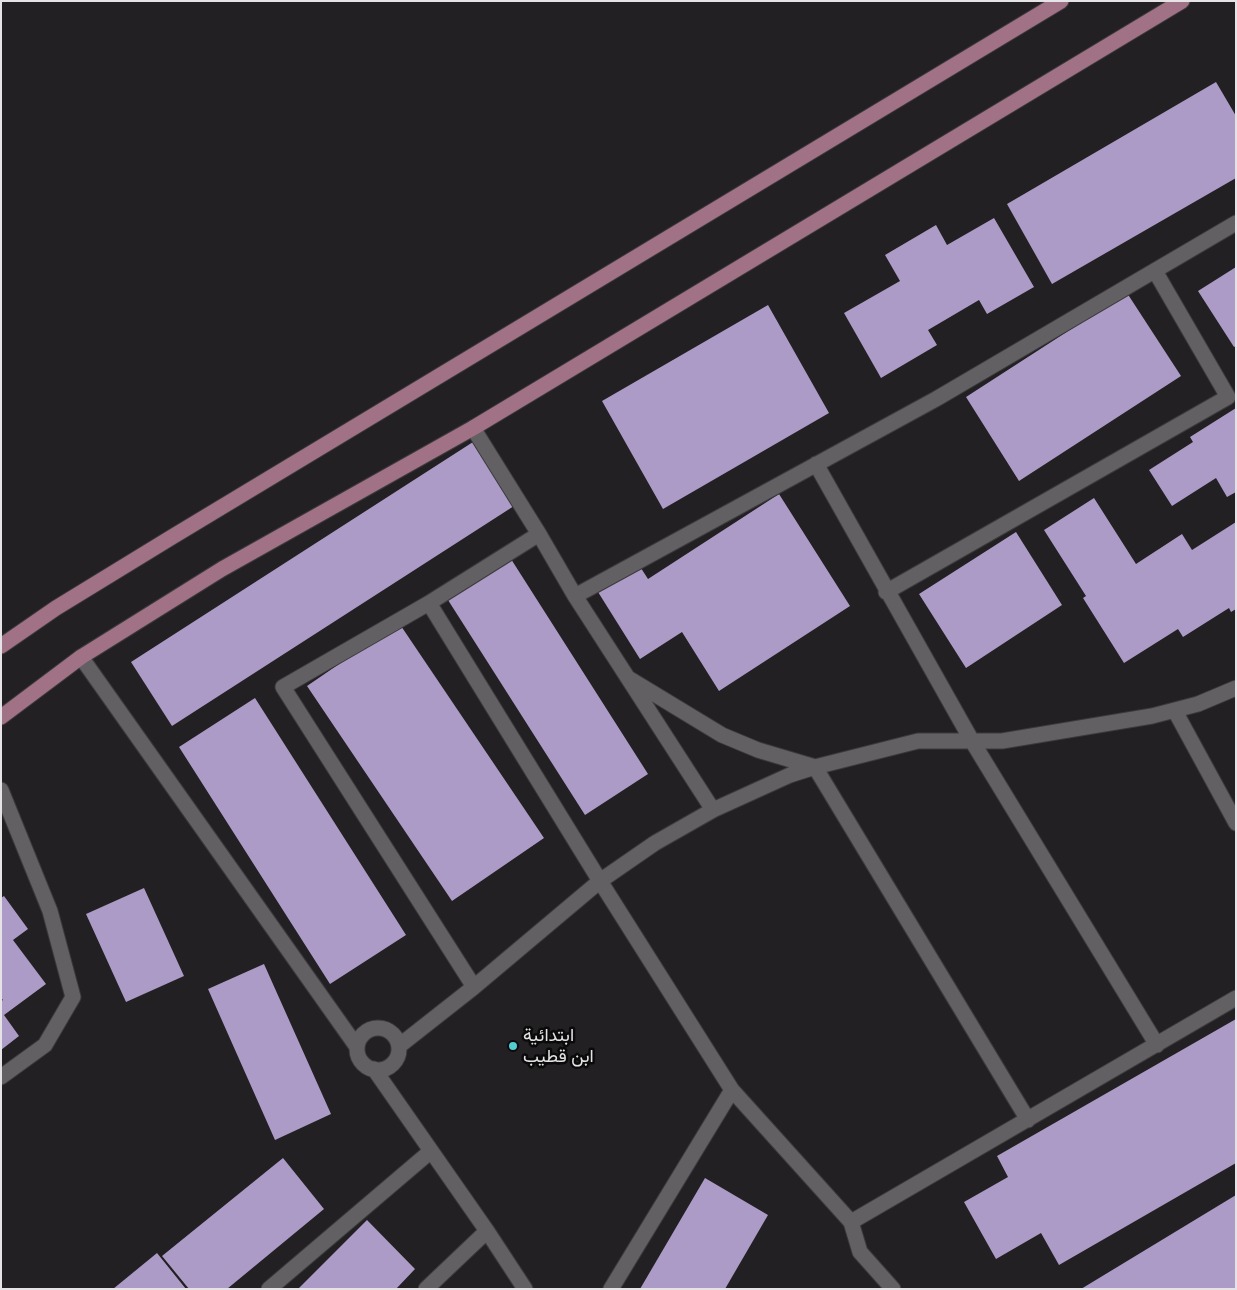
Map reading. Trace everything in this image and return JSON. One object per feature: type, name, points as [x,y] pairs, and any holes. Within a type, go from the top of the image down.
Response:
[{"type":"main road","points":[[1,646],[56,608],[164,542],[1061,1]]},
{"type":"main road","points":[[1,716],[81,657],[222,569],[472,428],[1182,1]]},
{"type":"street","points":[[575,596],[936,398],[1236,223]]},
{"type":"street","points":[[886,592],[1228,397],[1155,270]]},
{"type":"street","points":[[472,428],[539,534],[575,596],[713,810]]},
{"type":"street","points":[[816,464],[886,592],[972,741],[1157,1045]]},
{"type":"street","points":[[474,987],[283,687],[429,603],[539,534]]},
{"type":"street","points":[[429,603],[600,881],[732,1090],[851,1222],[860,1252],[893,1289]]},
{"type":"street","points":[[81,657],[357,1047],[358,1055],[362,1061],[374,1069],[387,1068],[399,1053],[399,1046],[394,1034],[382,1028],[375,1028],[363,1035],[357,1047]]},
{"type":"street","points":[[628,678],[722,735],[758,750],[815,767],[1028,1120]]},
{"type":"street","points":[[399,1046],[474,987],[600,881],[655,843],[713,810],[790,775],[918,741],[1002,740],[1175,711],[1198,704],[1236,688]]},
{"type":"street","points":[[1175,711],[1236,823]]},
{"type":"street","points":[[1,790],[50,911],[73,997],[45,1045],[1,1078]]},
{"type":"street","points":[[851,1222],[1236,998]]},
{"type":"street","points":[[374,1069],[525,1289]]},
{"type":"street","points":[[611,1289],[732,1090]]},
{"type":"street","points":[[269,1289],[430,1151]]},
{"type":"street","points":[[426,1289],[487,1231]]},
{"type":"building","points":[[1216,82],[1236,116],[1236,178],[1052,284],[1007,204]]},
{"type":"building","points":[[994,218],[1034,287],[987,314],[979,300],[928,330],[937,345],[881,378],[844,313],[900,281],[885,255],[936,225],[947,245]]},
{"type":"building","points":[[1236,267],[1236,346],[1234,347],[1198,291]]},
{"type":"building","points":[[1127,293],[1181,376],[1019,481],[966,397]]},
{"type":"building","points":[[768,305],[829,413],[663,509],[602,401]]},
{"type":"building","points":[[1236,408],[1236,492],[1227,497],[1216,478],[1172,506],[1149,470],[1193,442],[1190,437]]},
{"type":"building","points":[[473,442],[514,506],[172,726],[131,662]]},
{"type":"building","points":[[779,494],[850,606],[719,691],[682,632],[640,659],[598,592],[639,565],[648,579]]},
{"type":"building","points":[[1094,498],[1136,564],[1182,534],[1192,550],[1236,522],[1236,609],[1231,612],[1229,608],[1183,637],[1178,629],[1124,663],[1083,598],[1086,596],[1044,530]]},
{"type":"building","points":[[1016,532],[1062,605],[966,668],[919,594]]},
{"type":"building","points":[[511,559],[648,774],[585,815],[448,600]]},
{"type":"building","points":[[399,623],[544,838],[452,901],[307,686]]},
{"type":"building","points":[[255,698],[406,935],[330,984],[179,747]]},
{"type":"building","points":[[144,888],[184,976],[126,1002],[86,914]]},
{"type":"building","points":[[4,896],[28,929],[13,940],[46,984],[4,1015],[19,1036],[1,1050],[1,1001],[3,1000],[1,998],[1,898]]},
{"type":"building","points":[[264,964],[331,1114],[275,1140],[208,989]]},
{"type":"building","points":[[1236,1019],[1236,1163],[1059,1265],[1041,1233],[996,1259],[964,1202],[1008,1177],[997,1156]]},
{"type":"building","points":[[283,1158],[324,1209],[227,1289],[189,1289],[162,1256]]},
{"type":"building","points":[[705,1178],[768,1215],[725,1289],[640,1289]]},
{"type":"building","points":[[1236,1195],[1236,1289],[1081,1289]]},
{"type":"building","points":[[367,1220],[415,1269],[396,1289],[298,1289]]},
{"type":"building","points":[[157,1253],[186,1289],[113,1289]]},
{"type":"place","name":"ابتدائية ابن قطيب","points":[[513,1046]]}]
